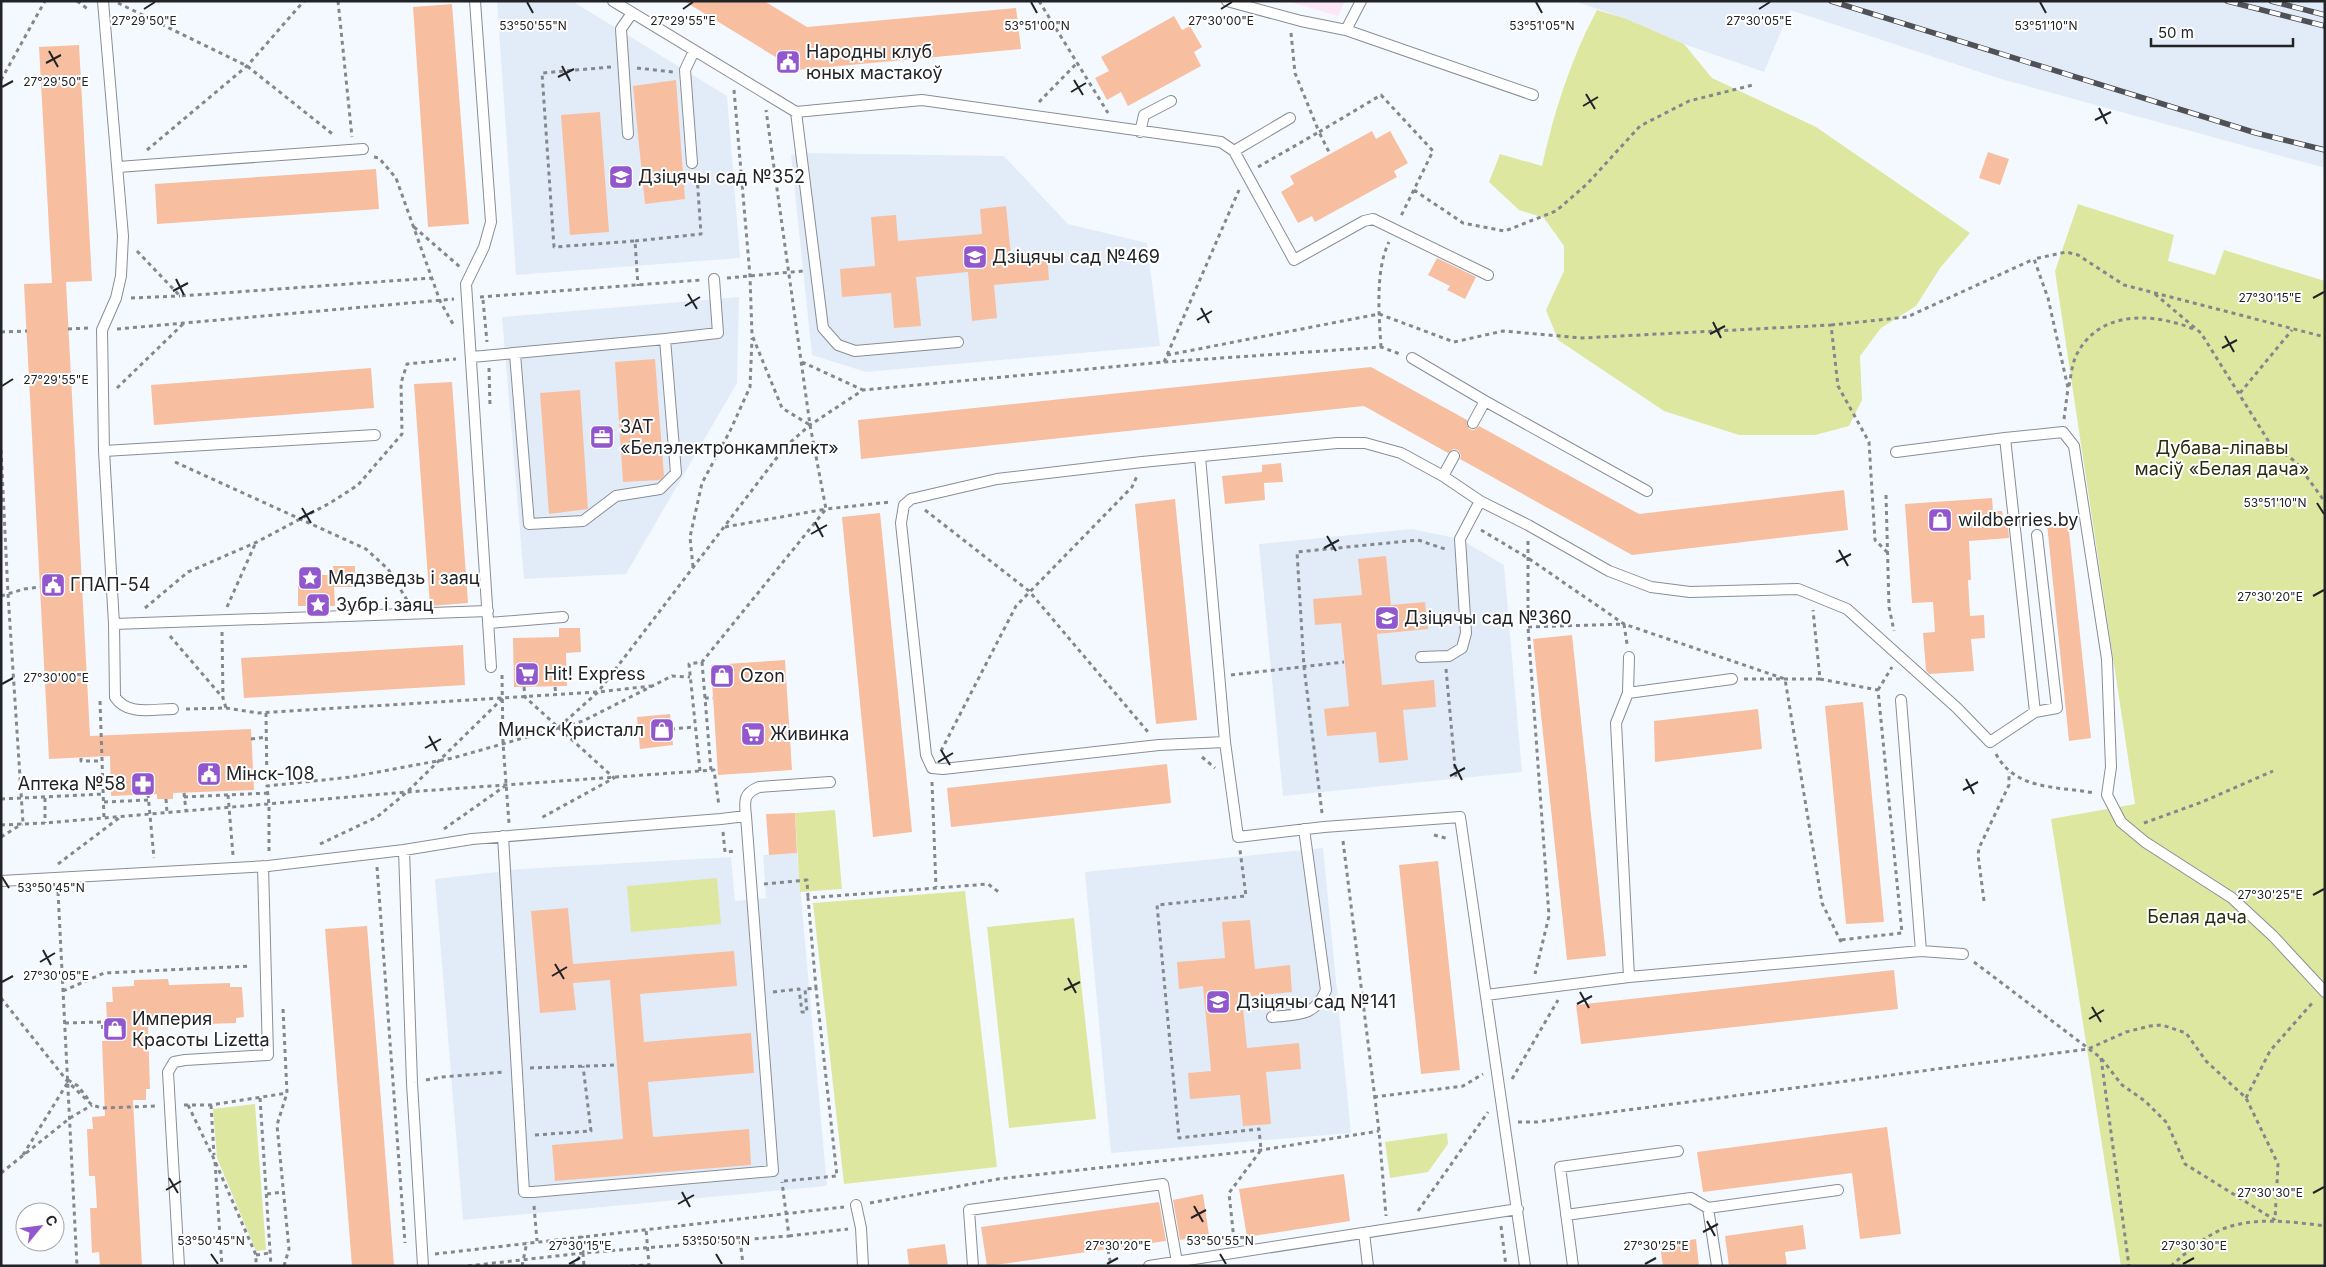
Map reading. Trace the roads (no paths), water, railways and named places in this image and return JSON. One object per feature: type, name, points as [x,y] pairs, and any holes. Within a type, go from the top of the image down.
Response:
[{"type":"lane","points":[[104,1],[122,166],[123,236],[121,276],[116,298],[102,330],[104,451],[114,624],[115,697],[120,705],[129,710],[173,709]]},
{"type":"lane","points":[[475,1],[491,222],[484,247],[466,284],[491,667]]},
{"type":"lane","points":[[613,1],[796,112],[922,100],[1221,142],[1234,152],[1294,260],[1364,221],[1373,219],[1488,275]]},
{"type":"lane","points":[[1227,1],[1290,18],[1346,30],[1533,95]]},
{"type":"lane","points":[[1346,30],[1361,1]]},
{"type":"lane","points":[[628,134],[621,29],[632,13]]},
{"type":"lane","points":[[694,50],[685,70],[694,165]]},
{"type":"lane","points":[[1140,132],[1144,115],[1171,101]]},
{"type":"lane","points":[[796,112],[823,328],[838,345],[855,352],[958,342]]},
{"type":"lane","points":[[1234,152],[1290,118]]},
{"type":"lane","points":[[122,166],[358,150]]},
{"type":"lane","points":[[472,358],[718,333],[714,279]]},
{"type":"lane","points":[[516,354],[529,524],[583,521],[616,496],[660,488],[676,473],[665,339]]},
{"type":"lane","points":[[1412,358],[1647,491]]},
{"type":"lane","points":[[1473,423],[1485,401]]},
{"type":"lane","points":[[1896,452],[2063,432],[2074,446],[2107,659],[2111,767],[2107,795],[2121,822],[2145,842],[2232,898],[2273,936],[2324,991]]},
{"type":"lane","points":[[104,451],[375,436]]},
{"type":"lane","points":[[2005,438],[2035,712]]},
{"type":"lane","points":[[1225,742],[1159,745],[943,769],[932,768],[926,755],[901,523],[904,505],[911,499],[997,479],[1142,462],[1200,458],[1337,443],[1365,444],[1401,453],[1443,476],[1480,501],[1528,525],[1609,571],[1651,587],[1690,592],[1798,589],[1847,609],[1957,708],[1990,742],[2035,712],[2057,708],[2037,535]]},
{"type":"lane","points":[[1443,476],[1454,456]]},
{"type":"lane","points":[[1200,458],[1225,742],[1238,837],[1324,827],[1460,817],[1525,1266]]},
{"type":"lane","points":[[1422,657],[1444,656],[1462,648],[1466,633],[1460,539],[1480,501]]},
{"type":"lane","points":[[114,624],[488,611]]},
{"type":"lane","points":[[488,623],[563,617]]},
{"type":"lane","points":[[1629,657],[1628,693],[1616,723],[1629,977]]},
{"type":"lane","points":[[1628,693],[1732,679]]},
{"type":"lane","points":[[1901,700],[1921,952]]},
{"type":"lane","points":[[506,836],[524,1192],[773,1171],[744,800],[749,792],[760,787],[830,782]]},
{"type":"lane","points":[[1,882],[265,866],[404,850],[472,839],[746,816]]},
{"type":"lane","points":[[1272,1016],[1308,1012],[1321,1003],[1326,990],[1304,830]]},
{"type":"lane","points":[[404,850],[412,1083],[422,1261]]},
{"type":"lane","points":[[179,1266],[168,1072],[174,1062],[185,1060],[268,1055],[264,966],[265,866]]},
{"type":"lane","points":[[1486,995],[1629,977],[1848,958],[1921,952],[1963,954]]},
{"type":"lane","points":[[1573,1266],[1560,1167],[1678,1151]]},
{"type":"lane","points":[[973,1266],[969,1210],[1163,1184],[1177,1262]]},
{"type":"lane","points":[[1566,1215],[1691,1198],[1708,1208],[1838,1190]]},
{"type":"lane","points":[[856,1205],[863,1266]]},
{"type":"lane","points":[[1708,1208],[1718,1266]]},
{"type":"lane","points":[[1150,1266],[1518,1209]]},
{"type":"lane","points":[[1364,1233],[1368,1266]]},
{"type":"railway","points":[[1831,1],[2256,133],[2325,150]]},
{"type":"railway","points":[[2227,1],[2325,26]]},
{"type":"railway","points":[[2271,1],[2325,15]]},
{"type":"place","name":"Народны клуб юных мастакоў","points":[[788,62]]},
{"type":"place","name":"Дзіцячы сад №352","points":[[621,177]]},
{"type":"place","name":"Дзіцячы сад №469","points":[[975,257]]},
{"type":"place","name":"ЗАТ «Белэлектронкамплект»","points":[[602,437]]},
{"type":"place","name":"wildberries.by","points":[[1940,520]]},
{"type":"place","name":"Мядзведзь і заяц","points":[[310,578]]},
{"type":"place","name":"ГПАП-54","points":[[53,585]]},
{"type":"place","name":"Зубр і заяц","points":[[318,605]]},
{"type":"place","name":"Дзіцячы сад №360","points":[[1387,618]]},
{"type":"place","name":"Hit! Express","points":[[527,674]]},
{"type":"place","name":"Ozon","points":[[722,676]]},
{"type":"place","name":"Минск Кристалл","points":[[662,730]]},
{"type":"place","name":"Живинка","points":[[753,734]]},
{"type":"place","name":"Мінск-108","points":[[209,774]]},
{"type":"place","name":"Аптека №58","points":[[143,784]]},
{"type":"place","name":"Дзіцячы сад №141","points":[[1218,1002]]},
{"type":"place","name":"Империя Красоты Lizetta","points":[[115,1029]]},
{"type":"park label","name":"Дубава-ліпавы масіў «Белая дача»","points":[[2222,458]]},
{"type":"park label","name":"Белая дача","points":[[2197,917]]}]
